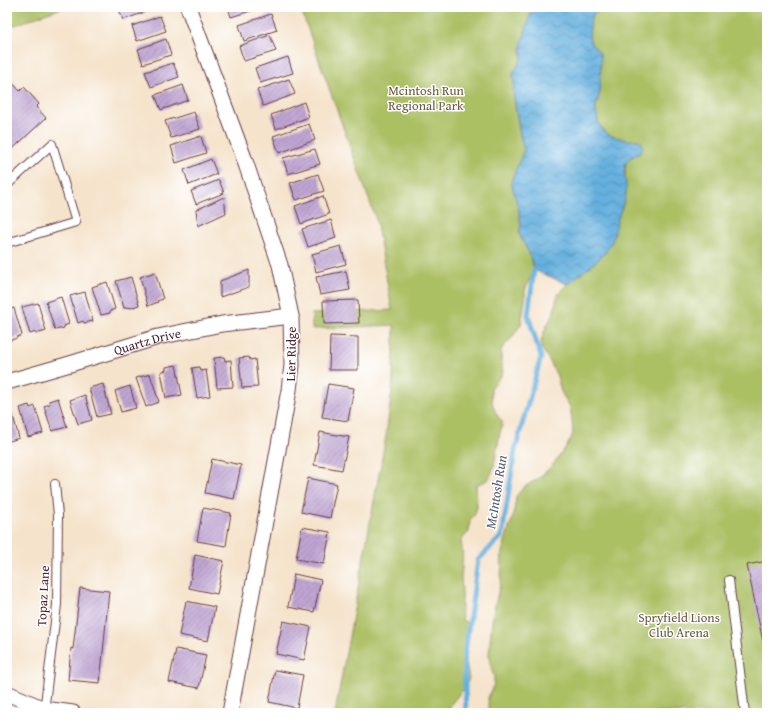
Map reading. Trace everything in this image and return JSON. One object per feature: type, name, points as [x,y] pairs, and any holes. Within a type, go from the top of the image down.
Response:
[{"type":"street","name":"Lier Ridge","points":[[188,7],[241,151],[280,265],[291,316],[292,377],[230,713]]},
{"type":"street","name":"Quartz Drive","points":[[7,382],[158,337],[222,324],[291,316]]},
{"type":"street","points":[[7,694],[44,711],[73,713]]},
{"type":"lane","points":[[7,185],[52,144],[76,222],[7,243]]},
{"type":"lane","name":"Topaz Lane","points":[[44,711],[57,606],[58,515],[55,484]]},
{"type":"lane","points":[[729,580],[745,713]]},
{"type":"green space","points":[[7,7],[64,7],[7,28]]},
{"type":"green space","name":"Mcintosh Run Regional Park","points":[[300,7],[533,7],[521,49],[521,60],[513,75],[517,118],[524,150],[511,182],[519,211],[521,225],[519,234],[528,251],[534,270],[525,290],[521,324],[511,339],[501,350],[502,375],[491,388],[493,406],[496,414],[502,421],[502,426],[493,470],[488,480],[476,485],[477,507],[475,514],[470,520],[469,532],[461,543],[463,556],[461,578],[462,620],[466,622],[468,628],[466,661],[469,679],[465,687],[451,704],[448,713],[335,713],[386,436],[393,381],[394,325],[312,329],[312,314],[392,310],[376,219]]},
{"type":"green space","name":"Spryfield Lions Club Arena","points":[[598,7],[767,7],[767,713],[489,713],[488,697],[493,688],[494,681],[489,655],[493,614],[501,580],[502,552],[513,517],[516,498],[524,487],[539,478],[552,466],[566,447],[573,433],[570,407],[561,392],[557,376],[542,349],[542,338],[553,315],[559,293],[567,284],[606,252],[626,194],[626,163],[630,158],[640,153],[639,140],[626,140],[609,135],[599,124],[596,106],[600,93],[599,52],[591,43],[589,36],[591,18]]},
{"type":"water","points":[[533,7],[598,7],[591,18],[589,36],[591,43],[601,56],[600,93],[596,106],[599,124],[601,128],[609,135],[626,140],[639,140],[641,141],[643,147],[639,152],[629,158],[626,163],[626,194],[611,244],[603,255],[567,284],[534,270],[528,251],[519,234],[521,225],[519,211],[511,182],[524,150],[513,91],[513,74],[523,56],[521,49],[522,42]]},
{"type":"building","points":[[118,7],[143,7],[145,12],[123,20]]},
{"type":"building","points":[[228,7],[263,7],[231,17]]},
{"type":"building","points":[[271,14],[277,30],[244,41],[239,25]]},
{"type":"building","points":[[160,16],[166,31],[137,41],[132,26]]},
{"type":"building","points":[[270,35],[276,51],[244,61],[239,46]]},
{"type":"building","points":[[166,39],[171,55],[143,64],[138,49]]},
{"type":"building","points":[[288,57],[293,73],[260,83],[255,68]]},
{"type":"building","points":[[173,63],[179,77],[151,87],[145,72]]},
{"type":"building","points":[[9,79],[20,91],[24,87],[39,104],[36,107],[46,118],[7,154],[7,81]]},
{"type":"building","points":[[289,79],[295,94],[263,106],[257,90]]},
{"type":"building","points":[[183,85],[188,100],[161,110],[155,95]]},
{"type":"building","points":[[304,102],[309,117],[276,129],[271,115]]},
{"type":"building","points":[[194,112],[200,129],[171,138],[165,121]]},
{"type":"building","points":[[309,124],[315,140],[279,153],[273,136]]},
{"type":"building","points":[[201,136],[206,153],[176,163],[171,146]]},
{"type":"building","points":[[315,149],[320,164],[288,174],[283,158]]},
{"type":"building","points":[[211,159],[217,174],[189,185],[184,170]]},
{"type":"building","points":[[318,174],[324,191],[296,200],[290,183]]},
{"type":"building","points":[[219,180],[224,193],[196,204],[191,191]]},
{"type":"building","points":[[323,196],[329,214],[301,224],[295,206]]},
{"type":"building","points":[[224,197],[226,213],[198,226],[196,210]]},
{"type":"building","points":[[331,220],[336,238],[308,247],[302,229]]},
{"type":"building","points":[[341,246],[346,264],[316,272],[312,254]]},
{"type":"building","points":[[249,270],[249,287],[220,297],[220,281]]},
{"type":"building","points":[[346,271],[350,290],[320,295],[316,277]]},
{"type":"building","points":[[155,272],[163,299],[148,306],[140,277]]},
{"type":"building","points":[[131,277],[139,305],[124,308],[116,281]]},
{"type":"building","points":[[107,282],[115,309],[110,311],[110,313],[101,315],[92,287]]},
{"type":"building","points":[[85,292],[93,321],[84,323],[83,321],[78,323],[70,296]]},
{"type":"building","points":[[61,297],[69,324],[64,326],[64,328],[55,330],[46,302]]},
{"type":"building","points":[[358,300],[359,323],[324,324],[323,301]]},
{"type":"building","points":[[38,303],[46,331],[30,334],[22,307]]},
{"type":"building","points":[[14,308],[22,335],[8,341],[7,310]]},
{"type":"building","points":[[330,336],[358,337],[358,370],[329,370]]},
{"type":"building","points":[[224,357],[225,361],[231,360],[233,387],[217,388],[214,358]]},
{"type":"building","points":[[249,357],[250,360],[255,359],[258,387],[242,388],[239,358]]},
{"type":"building","points":[[176,365],[182,395],[166,398],[161,372],[166,370],[166,367]]},
{"type":"building","points":[[199,367],[200,371],[206,370],[210,396],[197,398],[192,368]]},
{"type":"building","points":[[150,374],[159,402],[146,407],[136,378]]},
{"type":"building","points":[[103,384],[111,414],[97,417],[89,388]]},
{"type":"building","points":[[328,384],[354,388],[348,421],[322,417]]},
{"type":"building","points":[[130,386],[136,408],[121,412],[115,391]]},
{"type":"building","points":[[85,395],[92,420],[78,424],[70,400]]},
{"type":"building","points":[[58,398],[67,427],[52,431],[44,406],[50,404],[49,401]]},
{"type":"building","points":[[29,405],[30,408],[35,406],[43,433],[28,437],[20,408]]},
{"type":"building","points":[[12,412],[19,438],[7,442],[7,413]]},
{"type":"building","points":[[320,432],[349,437],[342,470],[314,465]]},
{"type":"building","points":[[212,459],[241,465],[234,499],[205,493]]},
{"type":"building","points":[[308,478],[337,484],[330,518],[301,512]]},
{"type":"building","points":[[203,508],[231,513],[226,546],[197,541]]},
{"type":"building","points":[[302,527],[330,532],[324,564],[296,559]]},
{"type":"building","points":[[195,555],[224,561],[217,594],[189,588]]},
{"type":"building","points":[[767,561],[767,656],[766,656],[747,565]]},
{"type":"building","points":[[294,574],[321,580],[314,612],[288,607]]},
{"type":"building","points":[[80,588],[109,591],[100,683],[68,680]]},
{"type":"building","points":[[186,601],[215,607],[208,641],[179,635]]},
{"type":"building","points":[[283,621],[311,627],[304,660],[276,654]]},
{"type":"building","points":[[176,649],[206,655],[199,688],[169,682]]},
{"type":"building","points":[[275,670],[303,675],[297,708],[269,702]]},
{"type":"waterway","name":"McIntosh Run","points":[[466,713],[464,659],[478,560],[502,536],[515,450],[541,357],[528,315],[534,270]]}]
